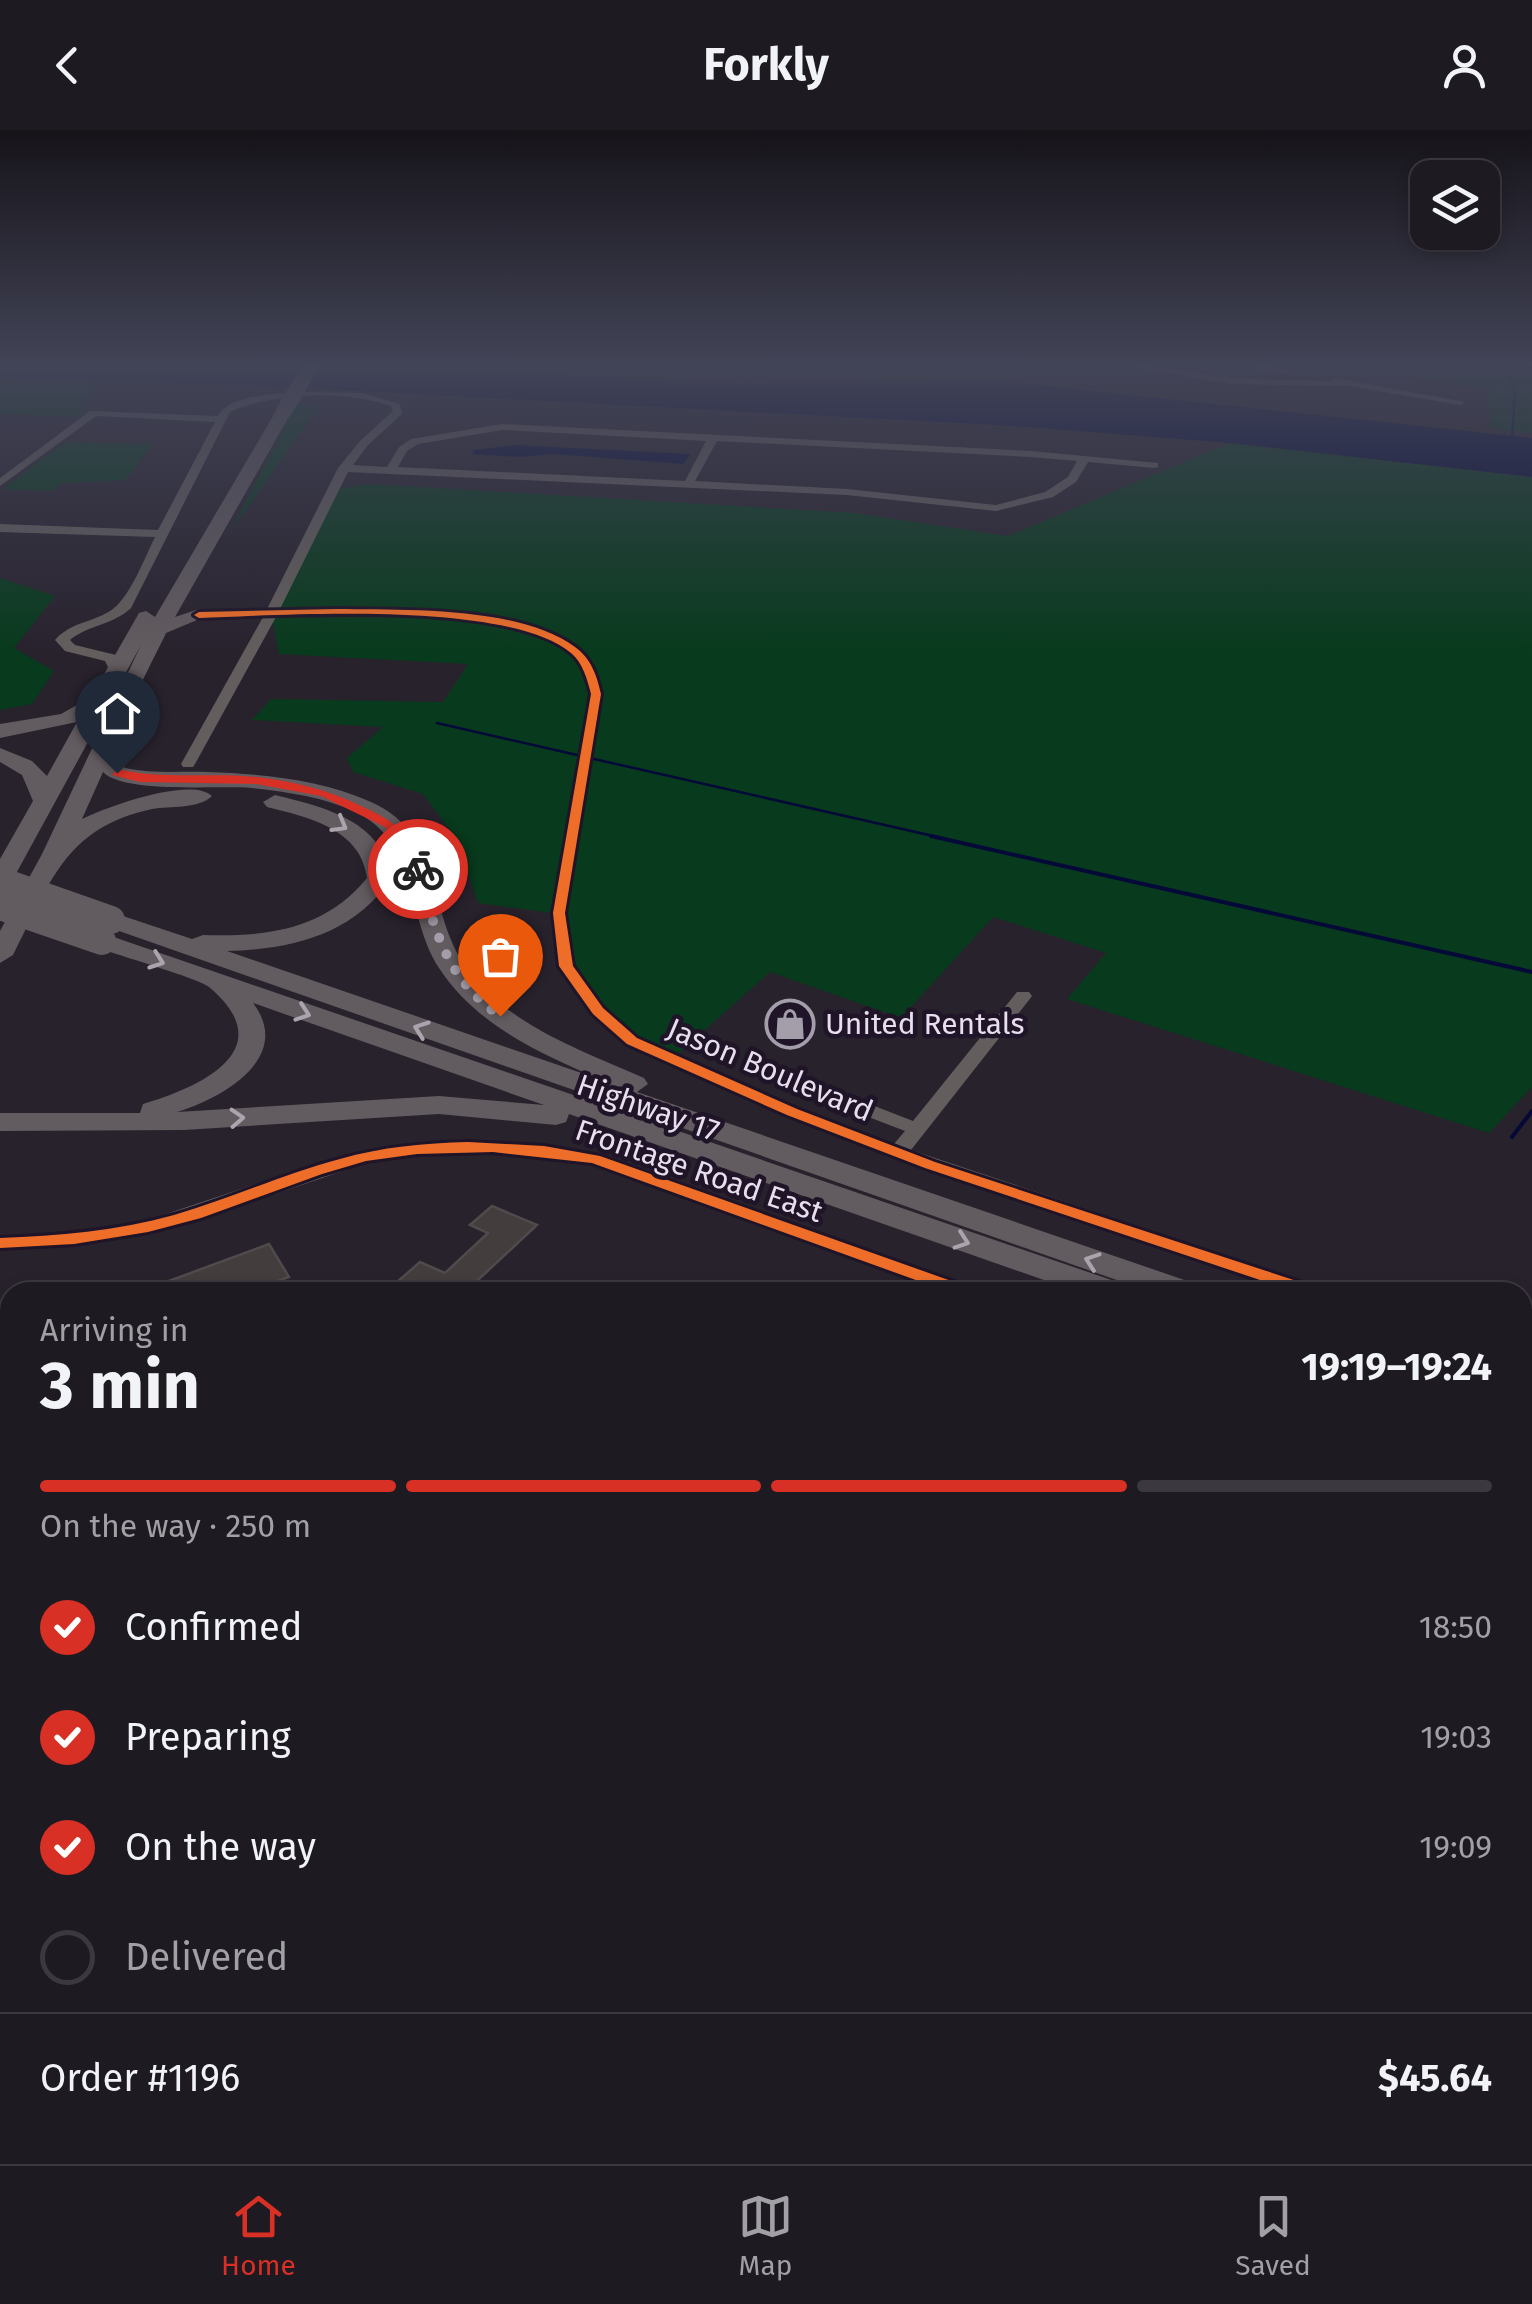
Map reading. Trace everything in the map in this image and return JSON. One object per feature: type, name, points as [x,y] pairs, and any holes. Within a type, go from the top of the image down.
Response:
[{"type":"highway","points":[[0,955],[54,854],[106,742],[147,631],[249,461]]},
{"type":"highway","points":[[0,881],[114,668],[173,602],[252,461]]},
{"type":"highway","points":[[173,602],[199,615]]},
{"type":"highway","points":[[147,631],[199,615]]},
{"type":"highway","points":[[0,730],[67,719],[97,702]]},
{"type":"highway","points":[[106,742],[106,762],[117,773],[140,778],[280,783],[346,801],[390,824],[414,856],[434,934],[457,975],[484,1004],[557,1050],[776,1152]]},
{"type":"highway","points":[[0,755],[14,759],[36,775],[44,801]]},
{"type":"highway","points":[[54,854],[93,821],[124,808],[210,795],[274,801],[320,814],[354,833],[376,855],[380,879],[362,904],[312,932],[279,940],[176,942]]},
{"type":"highway","name":"Highway 17","points":[[0,881],[211,981],[1082,1282]]},
{"type":"highway","name":"Highway 17","points":[[0,906],[176,942],[1155,1282]]},
{"type":"highway","points":[[0,1113],[150,1111],[201,1095],[239,1067],[255,1042],[246,1012],[236,999],[211,981]]},
{"type":"highway","points":[[0,1122],[243,1118],[344,1107],[430,1104],[512,1108],[672,1140]]},
{"type":"street","points":[[0,483],[30,461]]},
{"type":"street","points":[[114,668],[105,656],[64,645],[64,635],[120,613],[134,594],[201,461]]},
{"type":"street","points":[[188,764],[271,614],[342,471],[352,461]]},
{"type":"street","points":[[391,470],[396,461]]},
{"type":"street","points":[[689,484],[701,461]]},
{"type":"street","points":[[342,471],[689,484],[882,495],[996,508],[1018,505],[1070,483],[1078,477],[1083,461]]},
{"type":"street","points":[[1113,461],[1154,465]]},
{"type":"street","points":[[0,528],[164,534]]},
{"type":"street","name":"Jason Boulevard","points":[[199,615],[454,615],[508,622],[571,648],[591,671],[596,694],[559,914],[566,966],[598,1011],[632,1041],[722,1083],[898,1153],[1282,1282]]},
{"type":"street","points":[[79,650],[105,648],[147,631]]},
{"type":"street","points":[[898,1153],[1023,996]]},
{"type":"street","points":[[847,1102],[917,1129]]},
{"type":"street","name":"Frontage Road East","points":[[0,1243],[80,1238],[142,1228],[390,1152],[462,1146],[533,1148],[595,1159],[937,1282]]},
{"type":"green space","points":[[40,461],[140,461],[125,480],[63,483],[52,491],[3,489]]},
{"type":"green space","points":[[267,461],[281,461],[231,531]]},
{"type":"green space","points":[[1186,461],[1389,461],[1532,477],[1532,1087],[1489,1133],[1067,999],[1106,953],[993,917],[901,1018],[770,972],[670,1061],[632,1041],[566,966],[559,914],[478,903],[456,838],[423,794],[353,772],[347,758],[383,727],[252,720],[271,699],[443,702],[468,664],[279,654],[271,614],[333,490],[369,484],[855,513],[1008,536]]},
{"type":"green space","points":[[0,578],[55,596],[14,648],[54,671],[32,704],[0,710]]},
{"type":"shaded area","points":[[643,461],[685,461],[683,464]]},
{"type":"shaded area","points":[[1389,461],[1532,461],[1532,477]]},
{"type":"building","points":[[492,1206],[537,1225],[476,1282],[397,1282],[420,1262],[445,1273],[488,1233],[470,1225]]},
{"type":"building","points":[[269,1244],[289,1277],[275,1282],[166,1282]]},
{"type":"waterway","points":[[437,723],[577,755]]},
{"type":"waterway","points":[[594,759],[942,838]]},
{"type":"waterway","points":[[931,836],[1532,972]]},
{"type":"waterway","points":[[1512,1137],[1532,1111]]},
{"type":"cycle path","points":[[199,615],[449,615],[541,632],[571,648],[588,669],[596,694],[559,913],[566,966],[598,1011],[632,1041],[792,1112],[930,1165],[1282,1282]]},
{"type":"cycle path","points":[[0,1243],[74,1239],[148,1227],[316,1170],[391,1152],[493,1147],[595,1159],[937,1282]]},
{"type":"way so far","points":[[418,869],[434,934],[443,951],[457,975],[500,1016]]},
{"type":"place","name":"United Rentals","points":[[790,1024]]},
{"type":"route","points":[[117,773],[140,778],[256,780],[324,793],[390,824],[414,856],[418,869]]}]
